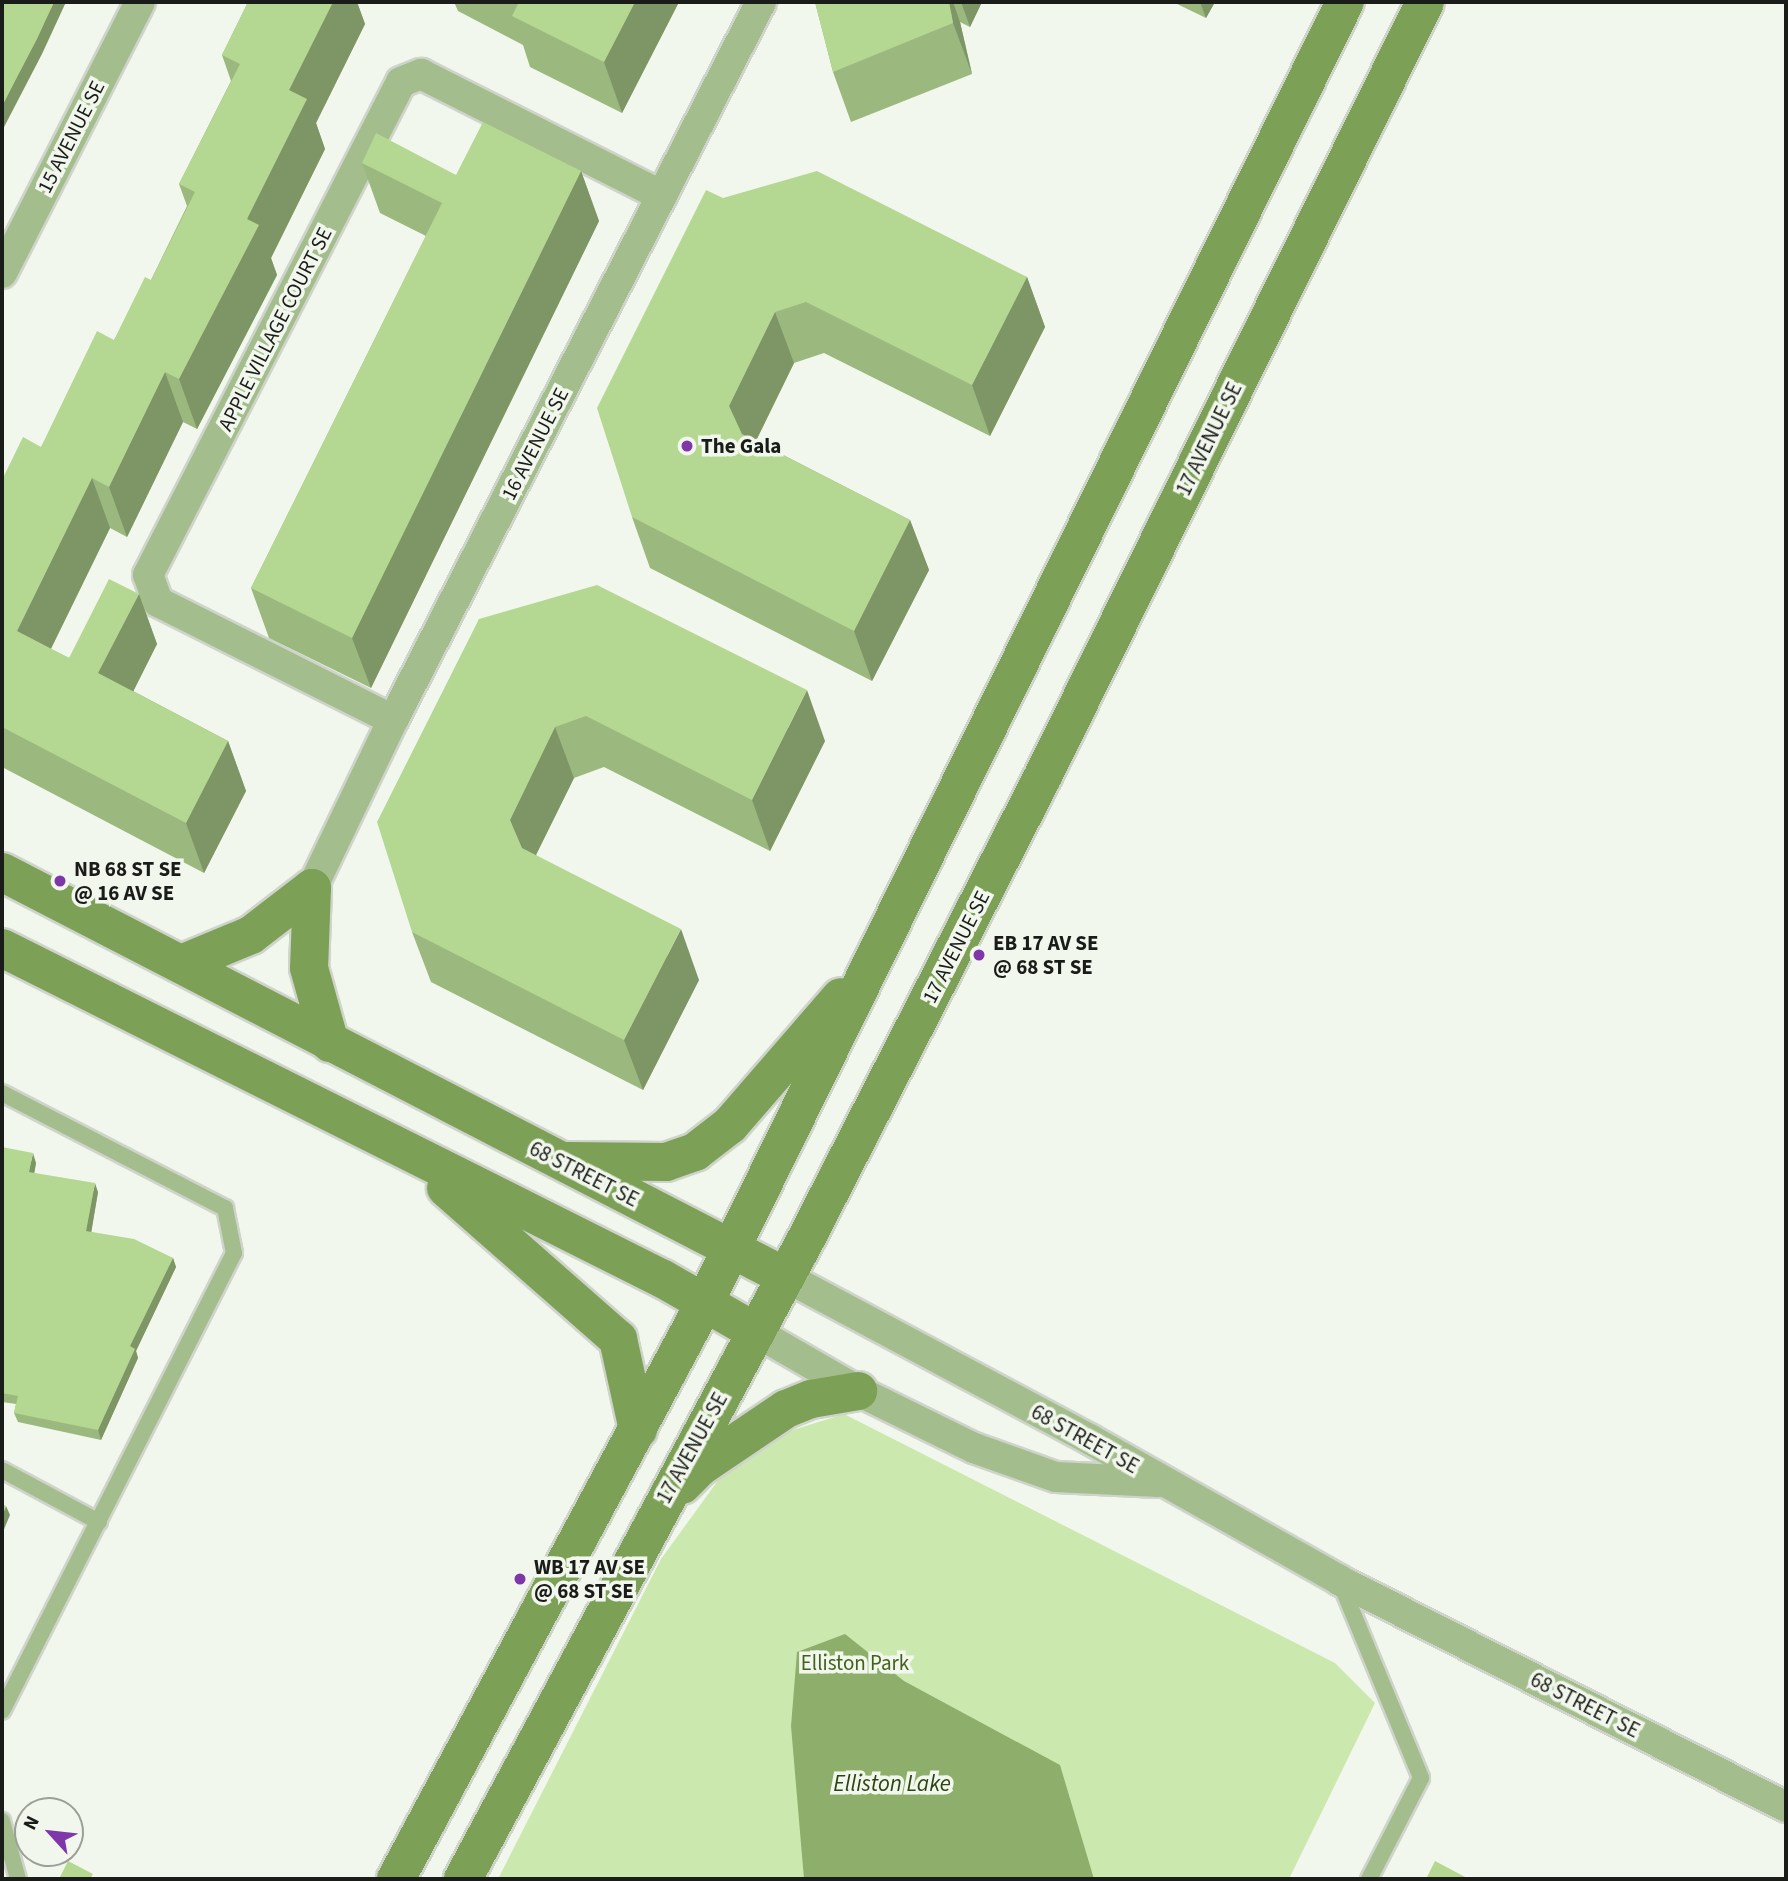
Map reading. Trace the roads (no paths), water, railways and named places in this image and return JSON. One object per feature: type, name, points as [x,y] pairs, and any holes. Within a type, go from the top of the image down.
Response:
[{"type":"main road","points":[[396,1879],[704,1304],[878,954],[1061,572],[1345,2]]},
{"type":"main road","name":"17 AVENUE SE","points":[[463,1879],[654,1515],[786,1277],[1043,776],[1425,2]]},
{"type":"main road","name":"68 STREET SE","points":[[2,872],[786,1277]]},
{"type":"main road","points":[[181,964],[251,935],[312,888]]},
{"type":"main road","points":[[312,888],[309,968],[330,1043]]},
{"type":"main road","name":"68 STREET SE","points":[[2,948],[756,1332]]},
{"type":"main road","points":[[559,1161],[666,1162],[695,1152],[730,1125],[878,954]]},
{"type":"main road","points":[[402,1150],[618,1339],[638,1430]]},
{"type":"main road","points":[[654,1515],[700,1466],[756,1426],[811,1399],[858,1391]]},
{"type":"street","name":"15 AVENUE SE","points":[[4,261],[140,2]]},
{"type":"street","name":"16 AVENUE SE","points":[[312,888],[393,720],[761,2]]},
{"type":"street","name":"APPLE VILLAGE COURT SE","points":[[393,720],[158,602],[148,575],[401,82],[421,74],[662,196]]},
{"type":"street","name":"68 STREET SE","points":[[786,1277],[1091,1440],[1339,1580],[1786,1807]]},
{"type":"street","name":"68 STREET SE","points":[[756,1332],[858,1391],[975,1448],[1056,1477],[1162,1482]]},
{"type":"lane","points":[[2,1093],[225,1208],[234,1253],[2,1711]]},
{"type":"lane","points":[[2,1470],[99,1522]]},
{"type":"lane","points":[[1339,1580],[1421,1778],[1369,1879]]},
{"type":"lane","points":[[2,1821],[18,1879]]},
{"type":"water","name":"Elliston Lake","points":[[845,1634],[904,1681],[1060,1765],[1094,1879],[804,1879],[791,1726],[797,1652]]},
{"type":"place","name":"The Gala","points":[[687,446]]},
{"type":"place","name":"NB 68 ST SE @ 16 AV SE","points":[[60,881]]},
{"type":"place","name":"EB 17 AV SE @ 68 ST SE","points":[[979,955]]},
{"type":"place","name":"WB 17 AV SE @ 68 ST SE","points":[[520,1579]]},
{"type":"park label","name":"Elliston Park","points":[[855,1663]]}]
